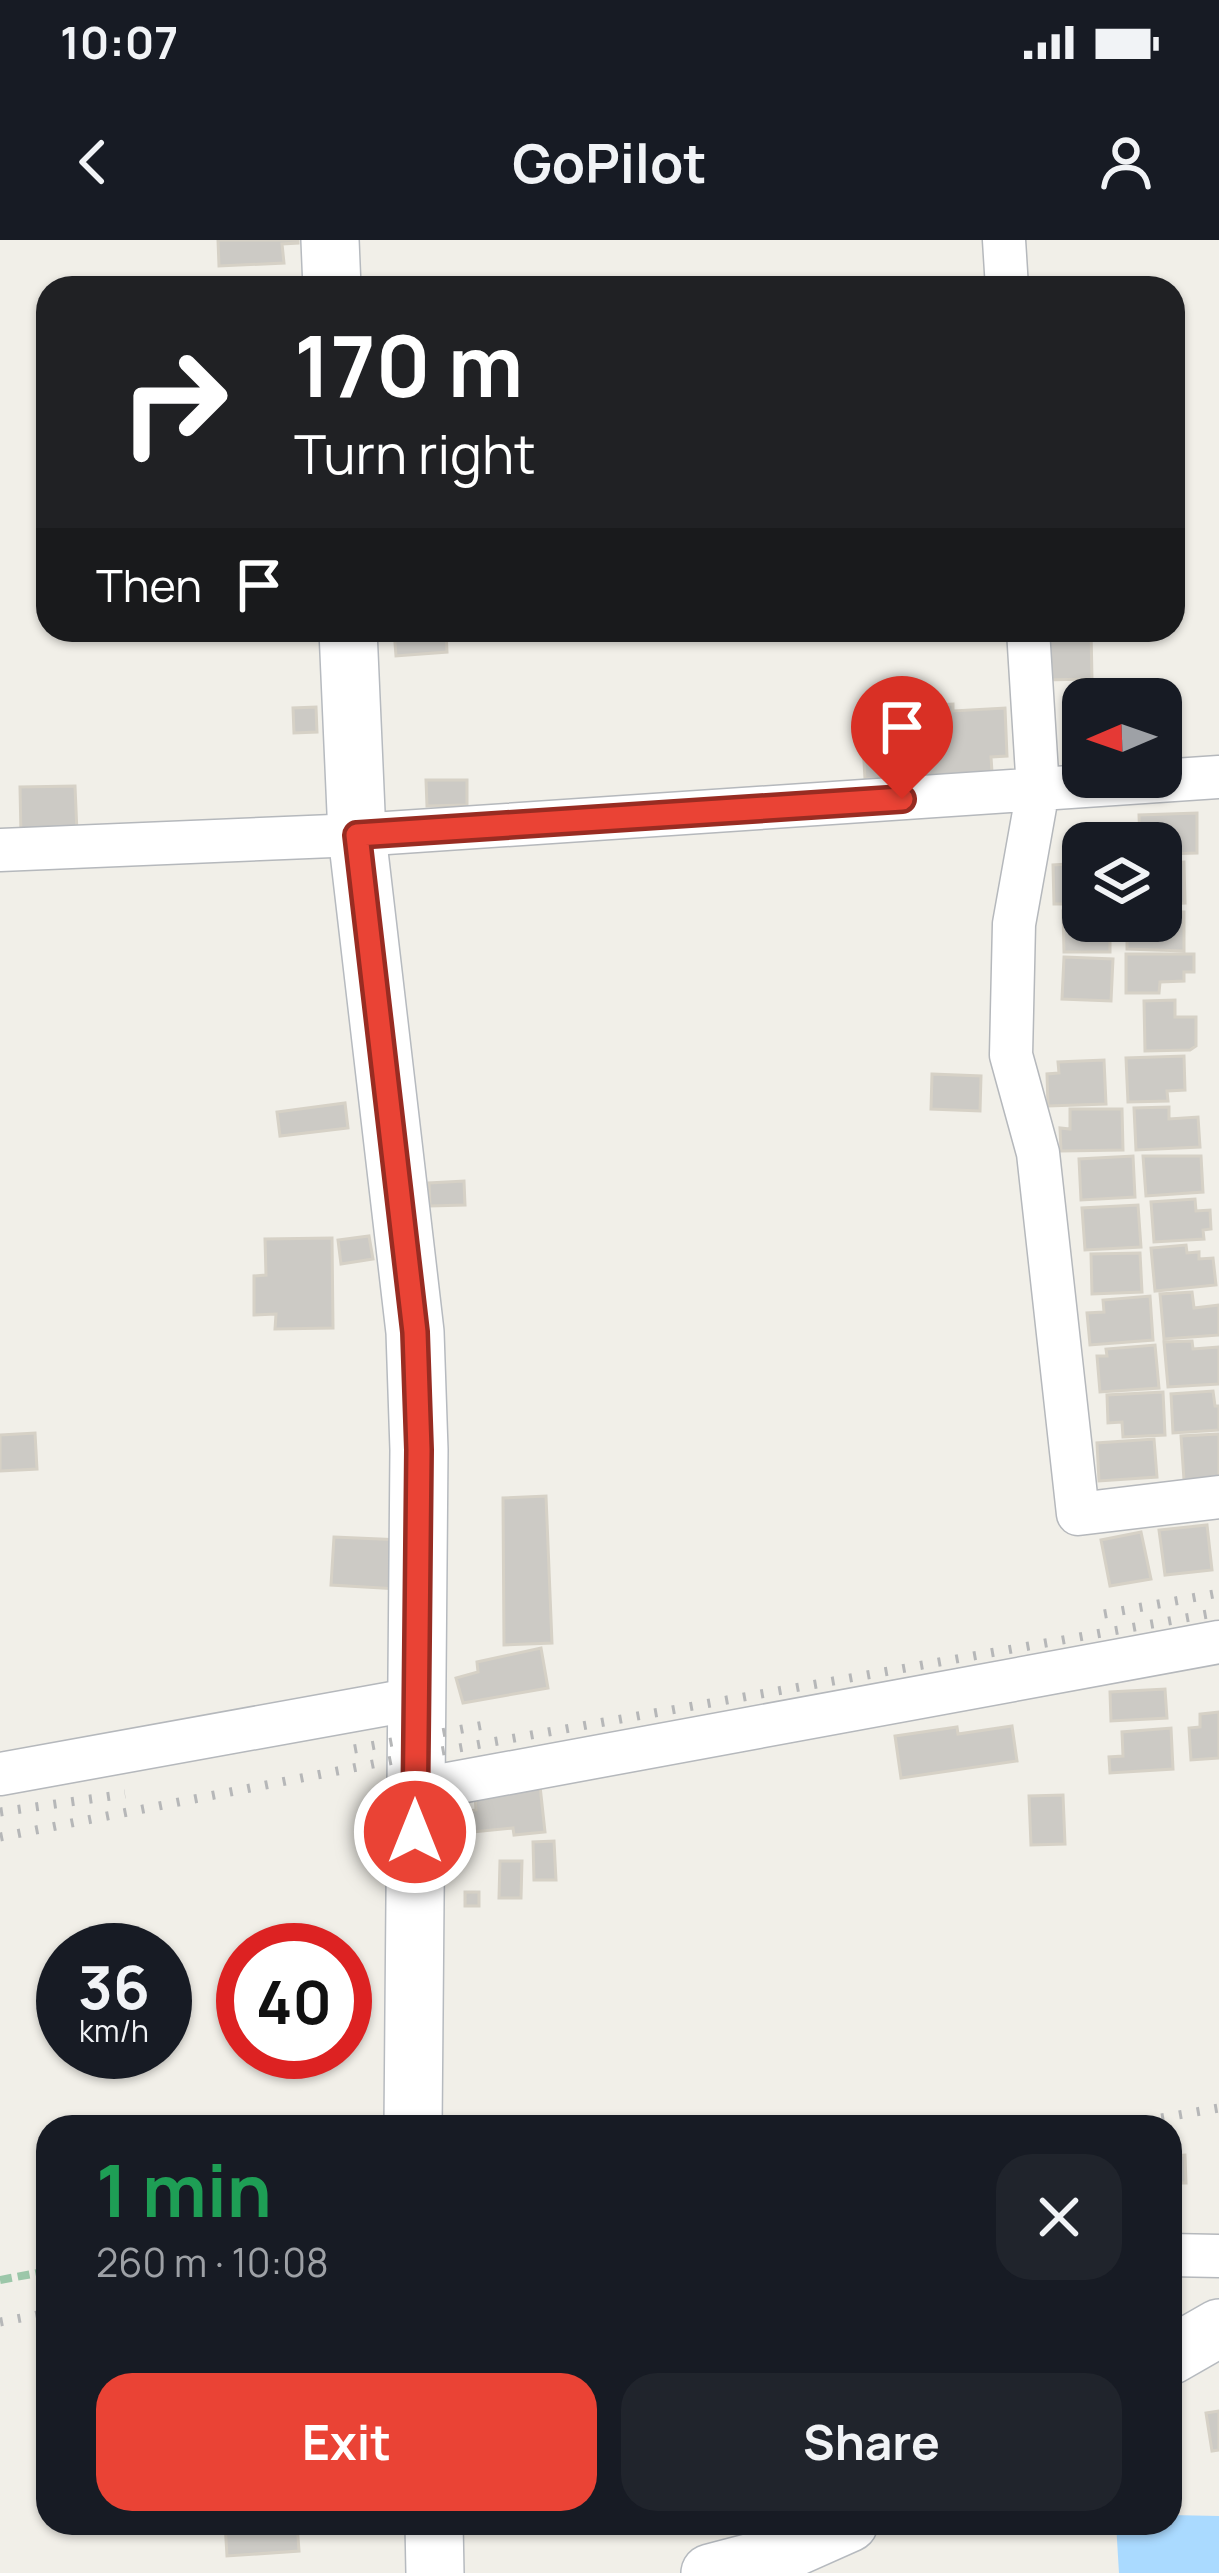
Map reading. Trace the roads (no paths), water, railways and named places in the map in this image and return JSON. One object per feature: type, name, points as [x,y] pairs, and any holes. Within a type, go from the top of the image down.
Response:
[{"type":"street","points":[[330,240],[332,276]]},
{"type":"street","points":[[1004,240],[1006,276]]},
{"type":"street","points":[[349,642],[357,835],[415,1332],[419,1450],[413,2115]]},
{"type":"street","points":[[1029,642],[1038,790],[1014,924],[1011,1055],[1038,1153],[1078,1514],[1219,1497]]},
{"type":"street","points":[[0,850],[357,835],[1219,777]]},
{"type":"street","points":[[416,1790],[1219,1642]]},
{"type":"street","points":[[0,1774],[415,1699]]},
{"type":"street","points":[[1182,2255],[1219,2256]]},
{"type":"street","points":[[1182,2349],[1219,2329]]},
{"type":"street","points":[[434,2535],[435,2573]]},
{"type":"street","points":[[710,2573],[775,2556],[822,2535]]},
{"type":"water","points":[[1182,2515],[1219,2516],[1219,2573],[1119,2573],[1117,2535],[1182,2535]]},
{"type":"railway","points":[[1104,1614],[1219,1593]]},
{"type":"railway","points":[[0,1837],[414,1756],[1219,1612]]},
{"type":"railway","points":[[354,1749],[484,1725]]},
{"type":"railway","points":[[0,1812],[125,1794]]},
{"type":"railway","points":[[1178,2115],[1219,2108]]},
{"type":"railway","points":[[0,2322],[36,2315]]}]
